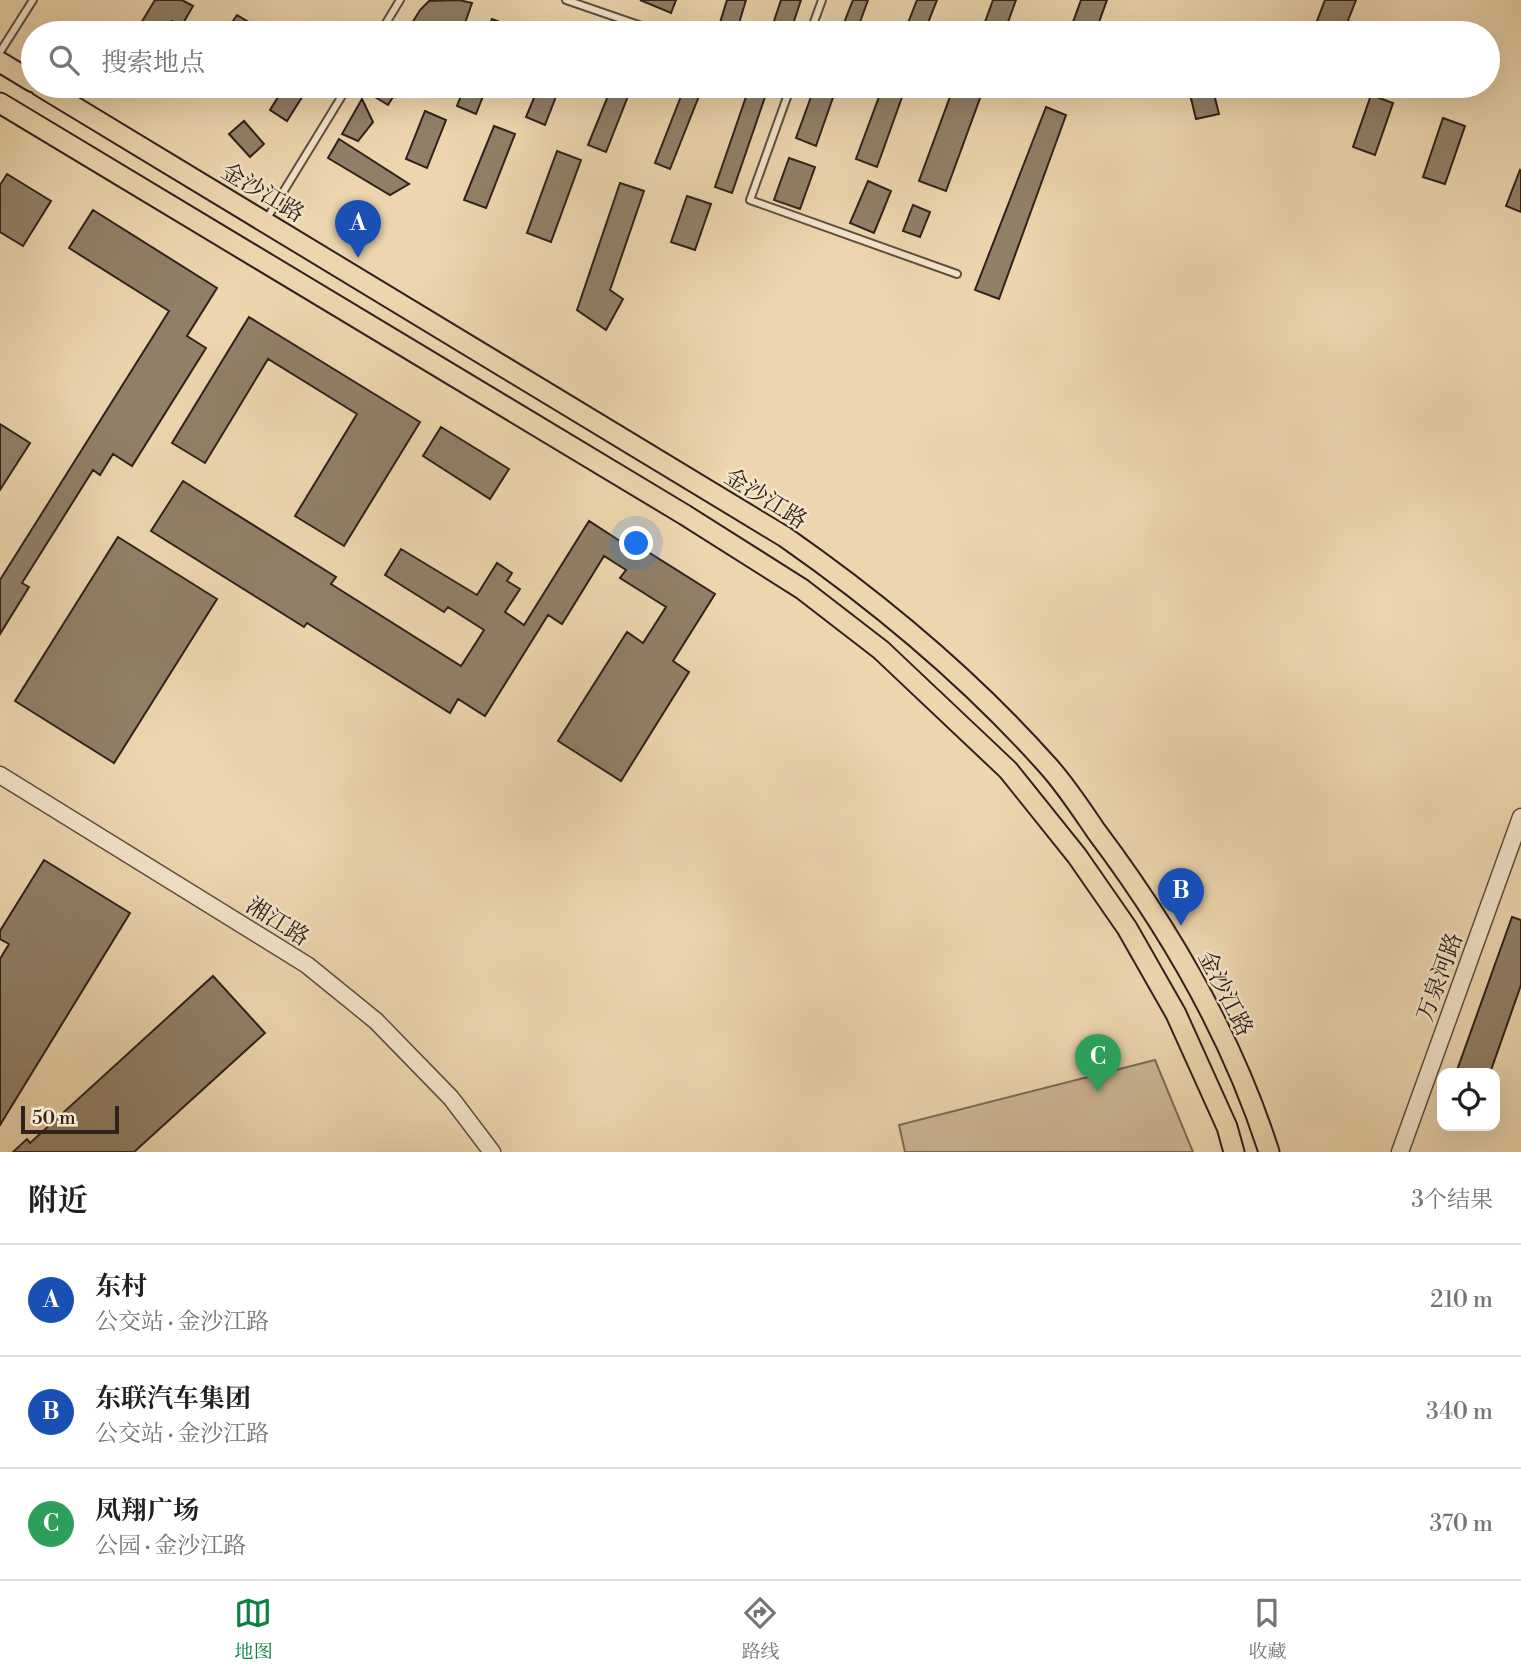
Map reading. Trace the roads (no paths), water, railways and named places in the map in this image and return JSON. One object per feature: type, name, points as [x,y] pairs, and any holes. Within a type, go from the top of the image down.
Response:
[{"type":"main road","points":[[0,62],[21,75]]},
{"type":"main road","name":"金沙江路","points":[[60,98],[785,537],[901,623],[974,690],[1050,768],[1155,915],[1183,960],[1222,1036],[1269,1152]]},
{"type":"main road","points":[[0,103],[685,515],[802,589],[881,650],[1008,770],[1127,928],[1176,1014],[1227,1127],[1234,1152]]},
{"type":"street","name":"湘江路","points":[[0,775],[307,965],[376,1021],[451,1098],[492,1152]]},
{"type":"street","name":"万泉河路","points":[[1400,1152],[1521,817]]},
{"type":"lane","points":[[0,52],[33,0]]},
{"type":"lane","points":[[387,21],[400,0]]},
{"type":"lane","points":[[566,0],[627,21]]},
{"type":"lane","points":[[814,21],[822,0]]},
{"type":"lane","points":[[265,222],[341,98]]},
{"type":"lane","points":[[787,98],[750,201],[957,274]]},
{"type":"place","name":"东村","points":[[358,258]]},
{"type":"place","name":"东联汽车集团","points":[[1181,926]]},
{"type":"place","name":"凤翔广场","points":[[1098,1092]]}]
